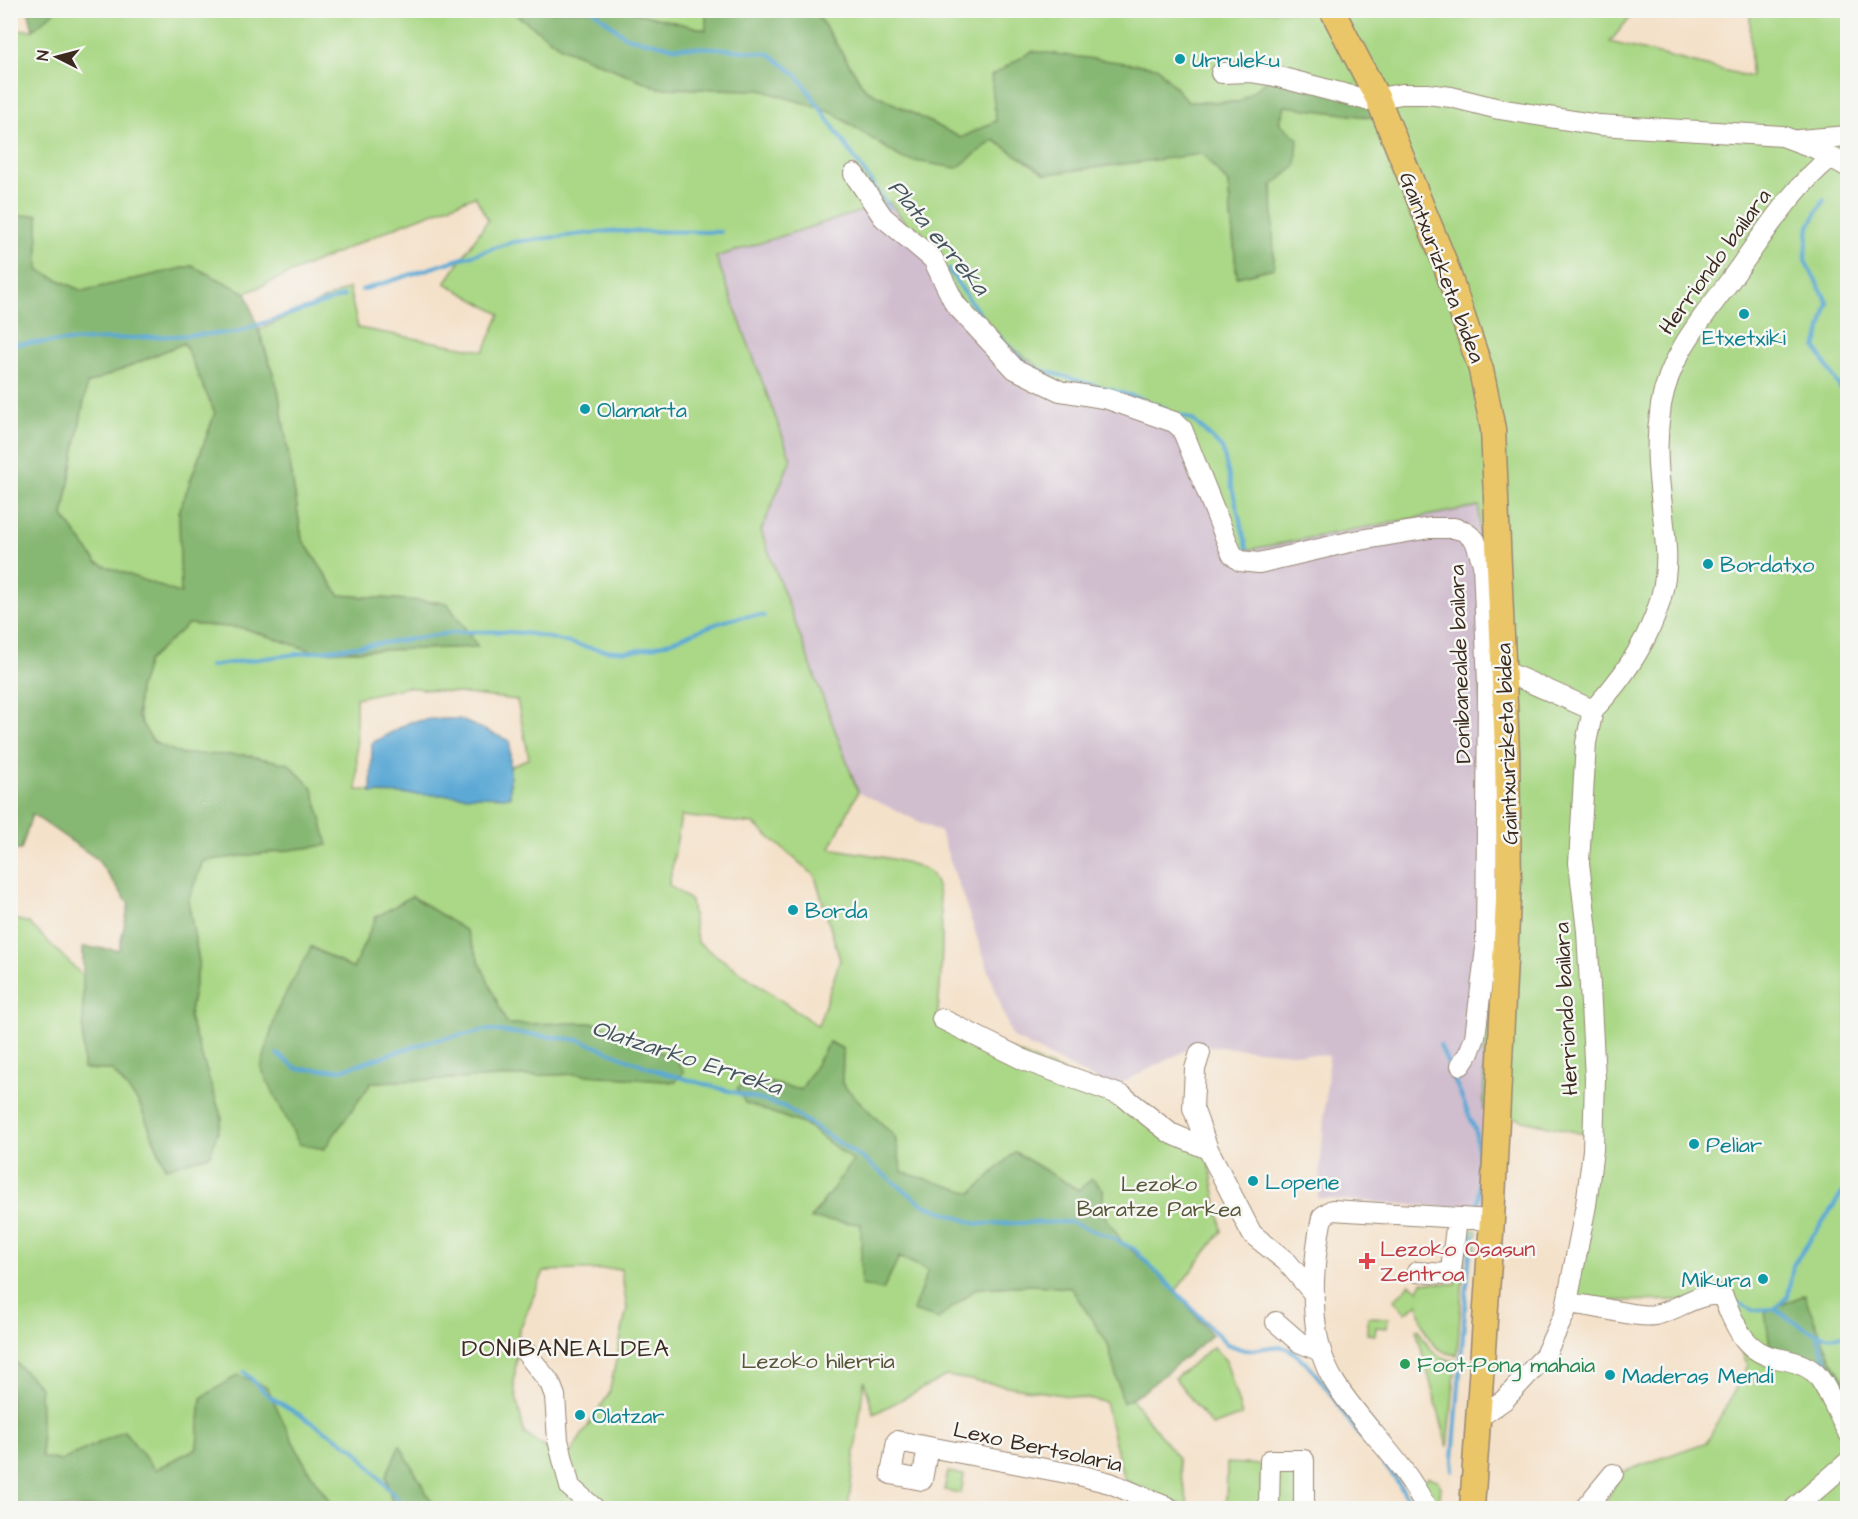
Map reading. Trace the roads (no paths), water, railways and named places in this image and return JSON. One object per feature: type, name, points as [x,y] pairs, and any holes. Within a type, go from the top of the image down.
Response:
[{"type":"main road","name":"Gaintxurizketa bidea","points":[[1332,10],[1378,99],[1443,258],[1482,370],[1489,403],[1496,474],[1509,880],[1492,1220],[1472,1509]]},
{"type":"street","points":[[1221,73],[1250,72],[1275,76],[1355,97],[1378,99]]},
{"type":"street","name":"Herriondo bailara","points":[[1378,99],[1402,94],[1427,94],[1451,97],[1499,109],[1599,125],[1726,132],[1796,140],[1839,162],[1782,205],[1677,354],[1662,402],[1656,449],[1657,479],[1667,552],[1665,585],[1661,603],[1644,639],[1621,676],[1593,710],[1587,735],[1579,863],[1592,1008],[1593,1150],[1567,1304],[1544,1356],[1504,1400],[1478,1418]]},
{"type":"street","points":[[1796,140],[1848,136]]},
{"type":"street","name":"Donibanealde bailara","points":[[854,174],[883,217],[927,251],[956,304],[1015,369],[1060,391],[1108,399],[1174,422],[1182,429],[1232,554],[1240,561],[1258,563],[1280,560],[1354,541],[1430,528],[1454,528],[1464,531],[1474,540],[1483,564],[1488,684],[1486,948],[1475,1037],[1461,1065]]},
{"type":"street","points":[[1504,671],[1593,710]]},
{"type":"street","points":[[942,1019],[1026,1061],[1123,1096],[1170,1132],[1208,1149]]},
{"type":"street","points":[[1200,1053],[1195,1069],[1193,1108],[1208,1149],[1252,1234],[1287,1262],[1314,1294]]},
{"type":"street","points":[[1426,1509],[1414,1483],[1335,1382],[1320,1351],[1314,1294],[1322,1217],[1328,1211],[1340,1210],[1492,1220]]},
{"type":"street","points":[[1417,1272],[1446,1274],[1451,1271],[1457,1218]]},
{"type":"street","points":[[1567,1304],[1652,1316],[1667,1312],[1708,1293],[1722,1295],[1742,1339],[1752,1349],[1767,1356],[1797,1362],[1815,1373],[1848,1432]]},
{"type":"street","points":[[1276,1322],[1299,1342],[1320,1351]]},
{"type":"street","points":[[524,1350],[550,1383],[555,1396],[558,1440],[570,1487],[594,1509]]},
{"type":"street","name":"Lexo Bertsolaria","points":[[928,1447],[1083,1476],[1110,1483],[1169,1509]]},
{"type":"street","points":[[1269,1509],[1270,1460],[1304,1460],[1304,1509]]},
{"type":"street","points":[[1795,1509],[1848,1462]]},
{"type":"street","points":[[1585,1509],[1613,1474]]},
{"type":"water","points":[[459,719],[510,741],[510,797],[371,793],[372,743],[410,722]]},
{"type":"waterway","points":[[10,16],[21,10]]},
{"type":"waterway","name":"Plata erreka","points":[[593,10],[626,37],[673,47],[717,48],[770,54],[798,76],[889,208]]},
{"type":"waterway","points":[[1824,200],[1809,226],[1805,261],[1828,303],[1816,348],[1848,401]]},
{"type":"waterway","points":[[362,290],[513,242],[610,231],[721,232]]},
{"type":"waterway","name":"Plata erreka","points":[[948,269],[985,322]]},
{"type":"waterway","points":[[10,344],[234,333],[344,296]]},
{"type":"waterway","name":"Plata erreka","points":[[994,332],[1031,367],[1139,398],[1167,409]]},
{"type":"waterway","name":"Plata erreka","points":[[1177,414],[1193,420],[1222,448],[1247,548]]},
{"type":"waterway","points":[[210,666],[446,634],[499,631],[523,633],[604,650],[629,651],[664,644],[729,620],[764,616]]},
{"type":"waterway","name":"Olatzarko Erreka","points":[[277,1054],[298,1069],[341,1070],[431,1041],[487,1030],[580,1040],[657,1071],[783,1106],[862,1158],[924,1205],[977,1224],[1070,1222],[1134,1249],[1227,1344],[1245,1350],[1285,1347],[1300,1357],[1392,1475],[1411,1506]]},
{"type":"waterway","points":[[1440,1045],[1476,1132],[1479,1172],[1478,1205]]},
{"type":"waterway","points":[[1733,1301],[1753,1310],[1775,1309],[1788,1296],[1793,1265],[1843,1192]]},
{"type":"waterway","points":[[1452,1471],[1473,1234]]},
{"type":"waterway","points":[[1775,1309],[1801,1326],[1819,1334],[1828,1336],[1848,1334]]},
{"type":"waterway","points":[[1817,1335],[1831,1373],[1848,1401]]},
{"type":"waterway","points":[[244,1372],[269,1396],[355,1449],[405,1508]]},
{"type":"place","name":"Urruleku","points":[[1180,59]]},
{"type":"place","name":"Etxetxiki","points":[[1744,314]]},
{"type":"place","name":"Olamarta","points":[[585,409]]},
{"type":"place","name":"Bordatxo","points":[[1708,564]]},
{"type":"place","name":"Borda","points":[[793,910]]},
{"type":"place","name":"Peliar","points":[[1694,1144]]},
{"type":"place","name":"Lopene","points":[[1253,1181]]},
{"type":"place","name":"Lezoko Osasun Zentroa","points":[[1367,1261]]},
{"type":"place","name":"Mikura","points":[[1763,1279]]},
{"type":"place","name":"Foot-Pong mahaia","points":[[1405,1364]]},
{"type":"place","name":"Maderas Mendi","points":[[1610,1375]]},
{"type":"place","name":"Olatzar","points":[[580,1415]]},
{"type":"district","name":"DONIBANEALDEA","points":[[566,1348]]},
{"type":"park label","name":"Lezoko Baratze Parkea","points":[[1159,1196]]},
{"type":"park label","name":"Lezoko hilerria","points":[[818,1360]]}]
